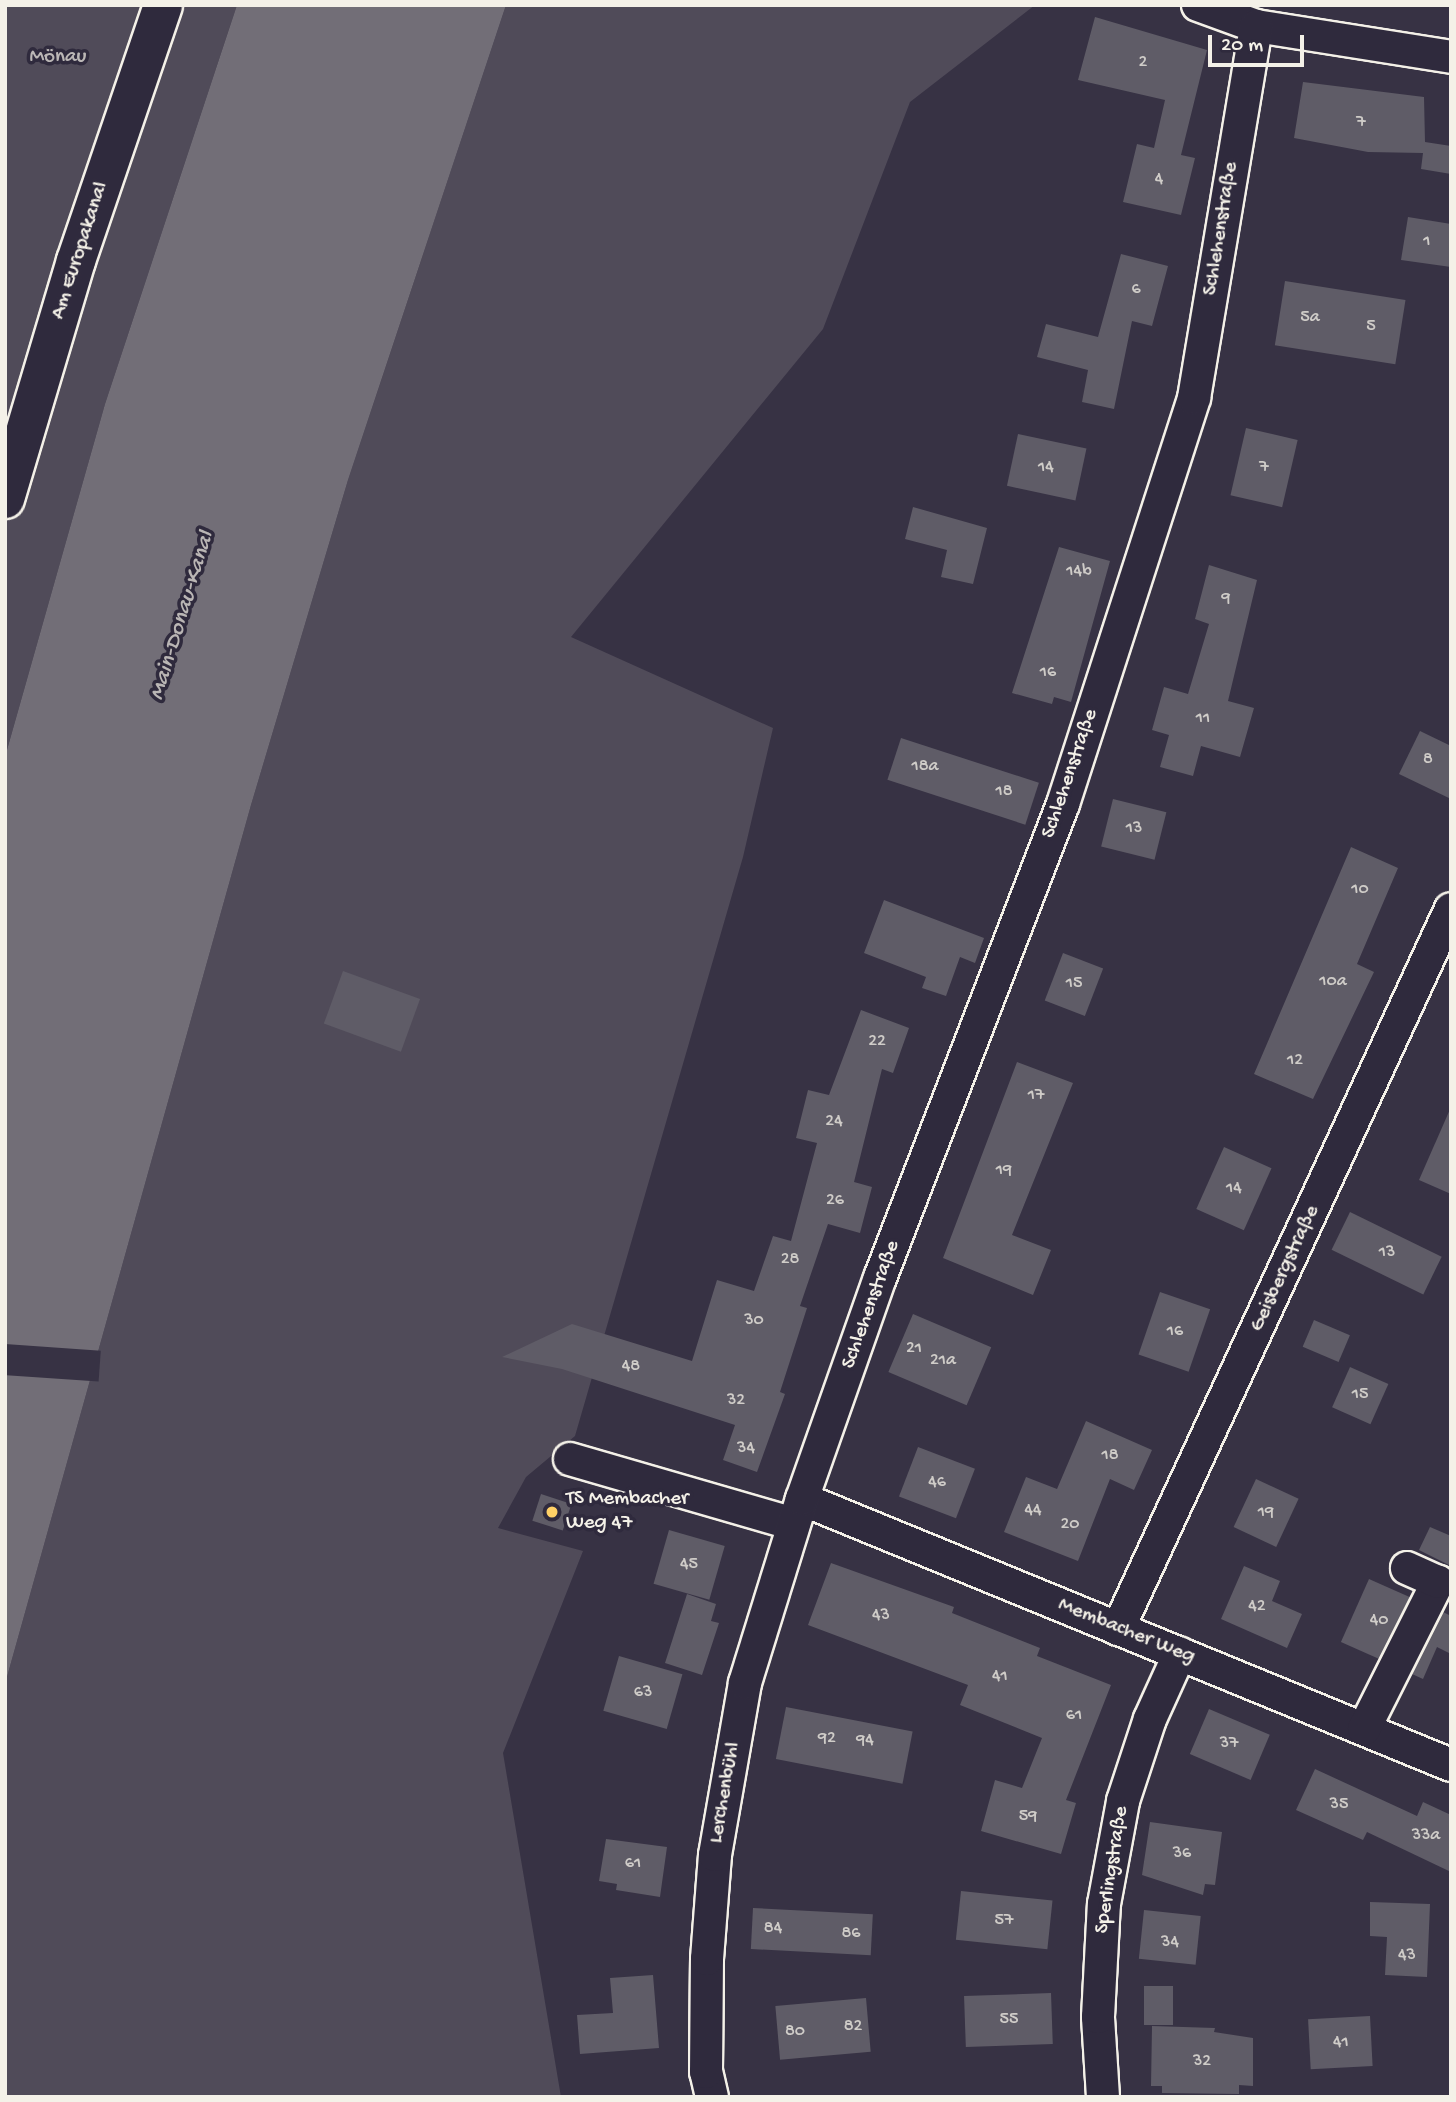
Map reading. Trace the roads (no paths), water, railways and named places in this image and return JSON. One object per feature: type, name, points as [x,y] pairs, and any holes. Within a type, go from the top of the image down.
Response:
[{"type":"main road","name":"Am Europakanal","points":[[5,499],[76,261],[163,5]]},
{"type":"street","points":[[1198,5],[1256,26],[1451,57]]},
{"type":"street","name":"Schlehenstraße","points":[[798,1511],[1063,804],[1194,398],[1256,26]]},
{"type":"street","name":"Geisbergstraße","points":[[1118,1629],[1451,909]]},
{"type":"street","name":"Membacher Weg","points":[[570,1459],[798,1511],[1180,1653],[1451,1765]]},
{"type":"street","name":"Lerchenbühl","points":[[712,2097],[706,2071],[707,1984],[715,1855],[745,1683],[798,1511]]},
{"type":"street","points":[[1364,1729],[1438,1582],[1407,1568]]},
{"type":"street","name":"Sperlingstraße","points":[[1103,2097],[1098,2017],[1104,1904],[1123,1801],[1150,1719],[1180,1653]]},
{"type":"water","name":"Main-Donau-Kanal","points":[[237,5],[506,5],[348,480],[251,805],[5,1684],[5,757],[105,404]]},
{"type":"place","name":"TS Membacher Weg 47","points":[[552,1512]]},
{"type":"park label","name":"Mönau","points":[[58,58]]}]
